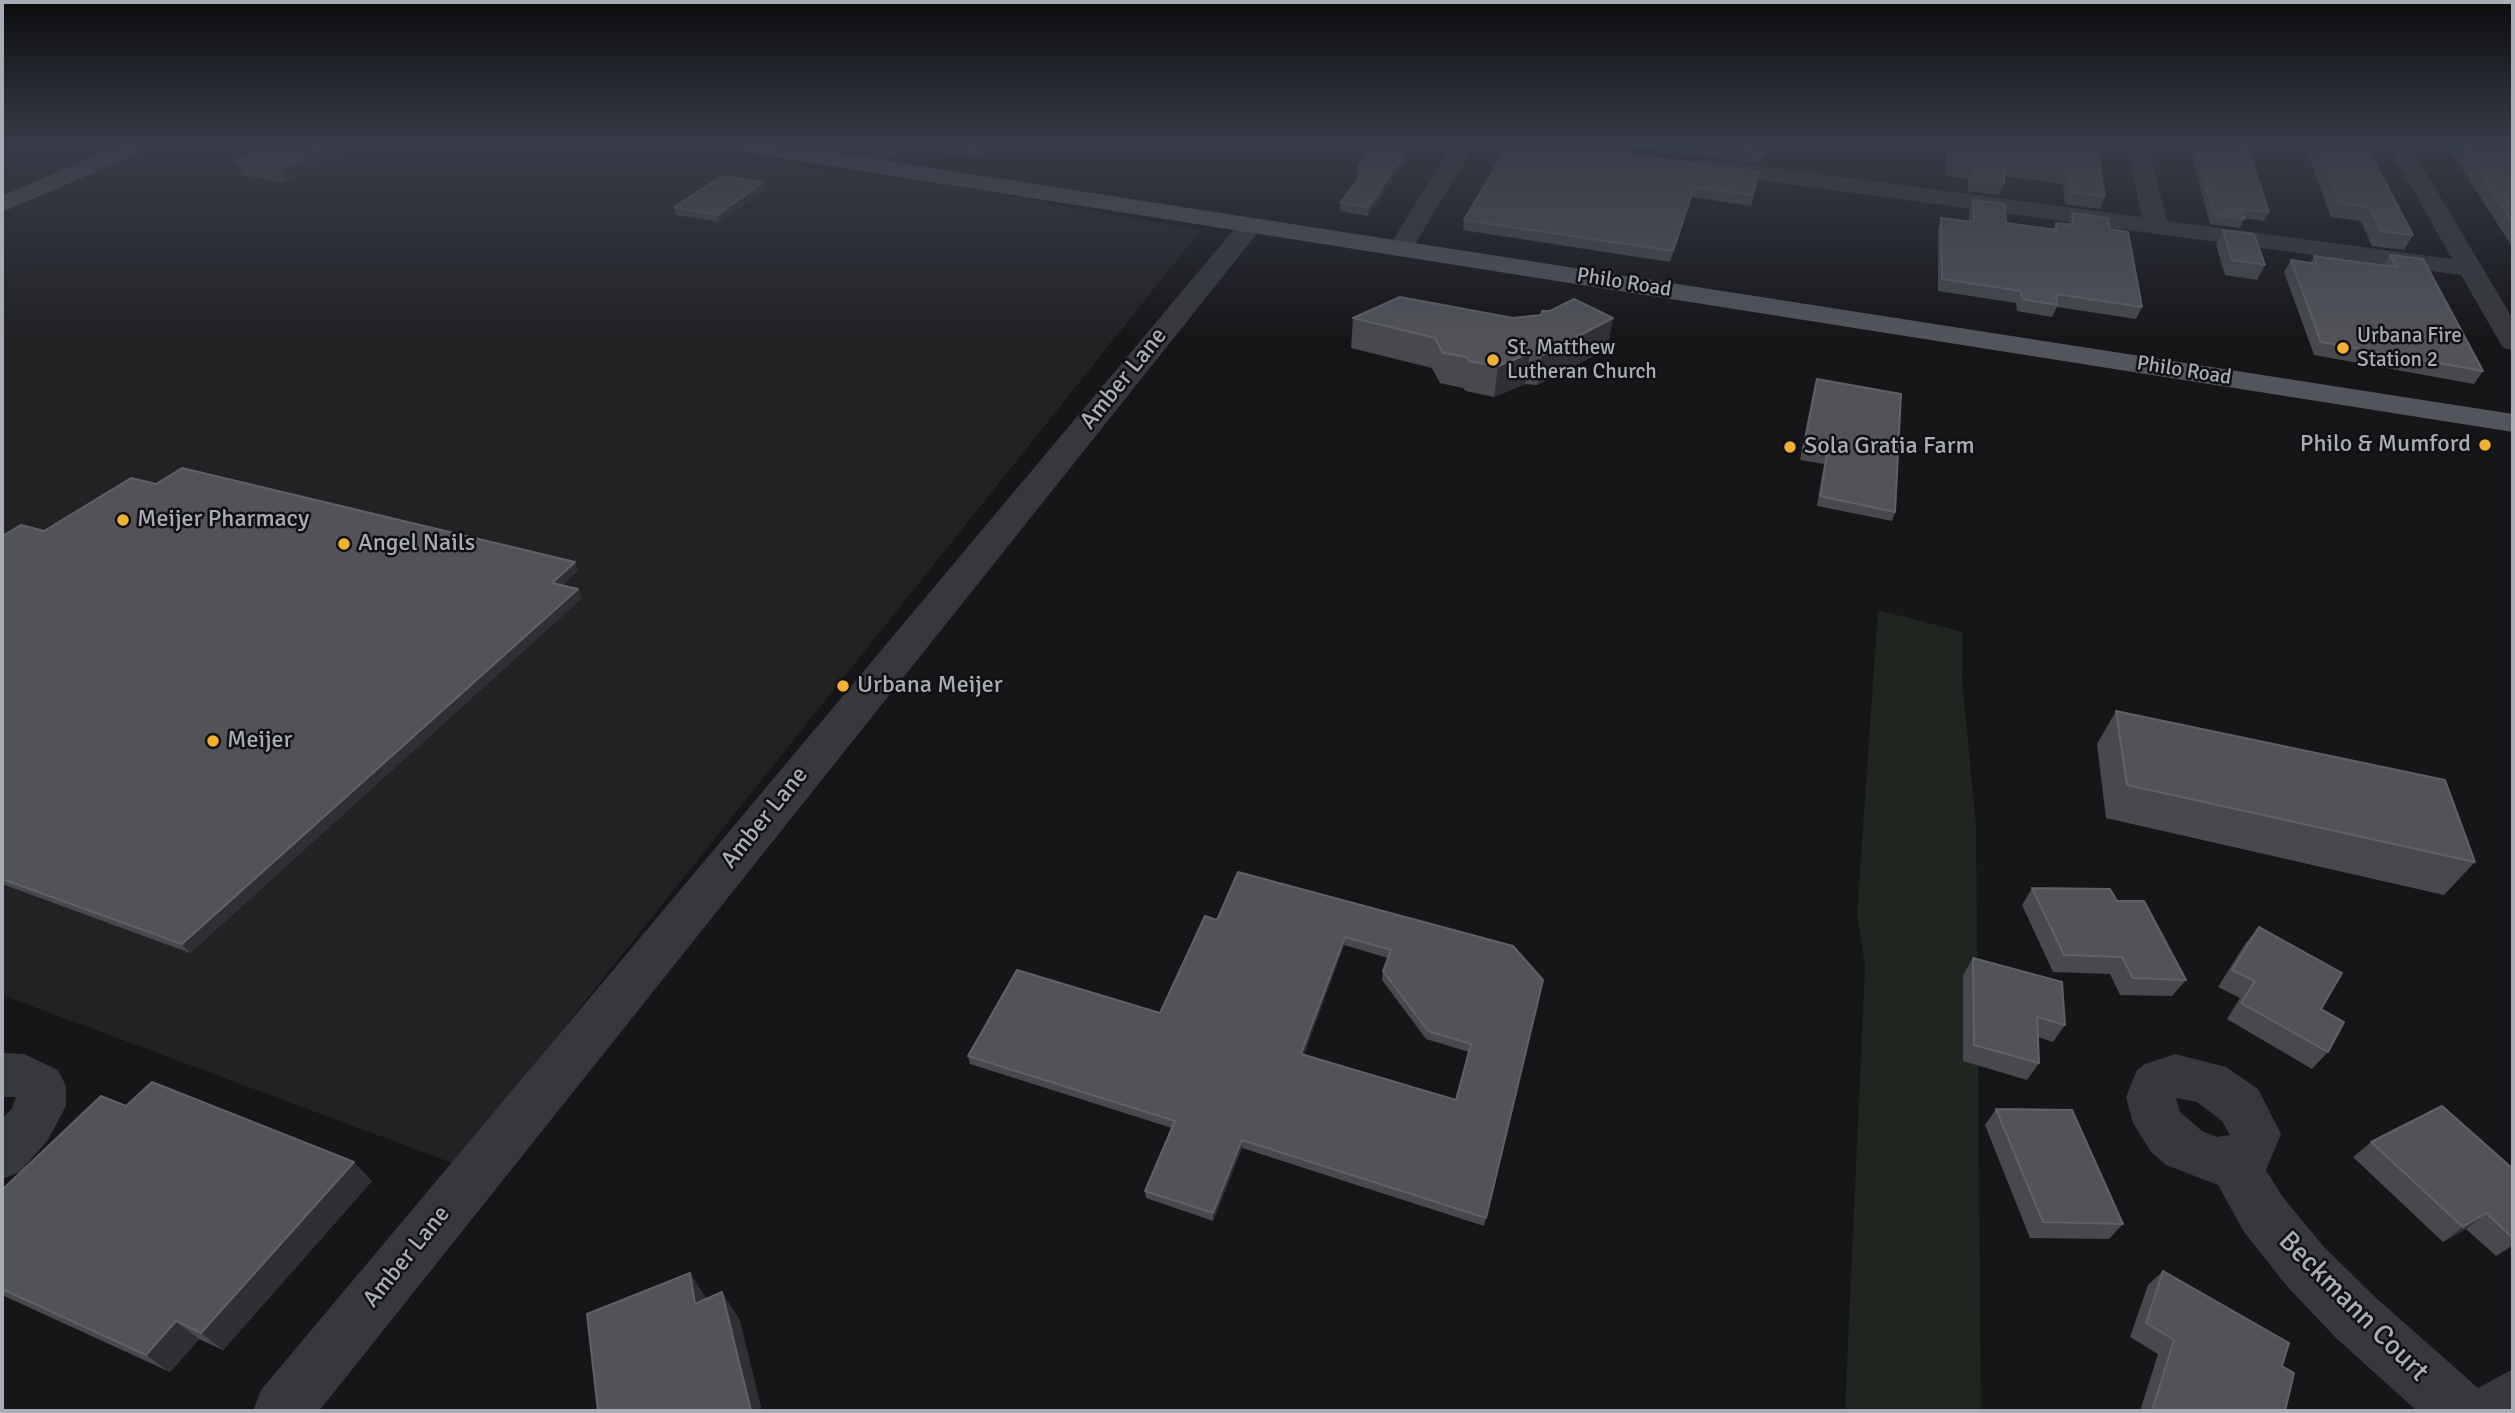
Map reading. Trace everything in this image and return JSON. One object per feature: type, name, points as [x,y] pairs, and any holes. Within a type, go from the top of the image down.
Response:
[{"type":"main road","name":"Philo Road","points":[[1150,210],[2513,423]]},
{"type":"street","points":[[1401,248],[1424,210]]},
{"type":"street","points":[[2031,210],[2471,269]]},
{"type":"street","points":[[2152,210],[2156,227]]},
{"type":"street","points":[[2437,210],[2513,342]]},
{"type":"street","name":"Amber Lane","points":[[282,1411],[1250,226]]},
{"type":"street","points":[[2,1075],[24,1076],[41,1086],[41,1106],[30,1124],[2,1155]]},
{"type":"street","name":"Beckmann Court","points":[[2232,1161],[2263,1214],[2305,1266],[2355,1317],[2460,1411]]},
{"type":"street","points":[[2495,1411],[2513,1398]]},
{"type":"shaded area","points":[[2,210],[1087,210],[1201,230],[455,1164],[2,995]]},
{"type":"shaded area","points":[[1878,610],[1963,632],[1962,682],[1976,824],[1981,1411],[1845,1411],[1865,965],[1857,915]]},
{"type":"building","points":[[690,210],[724,210],[717,215]]},
{"type":"building","points":[[1470,210],[1686,210],[1673,251],[1464,220]]},
{"type":"building","points":[[1973,210],[2005,210],[2006,223],[2057,230],[2056,223],[2074,225],[2072,213],[2108,218],[2110,229],[2128,232],[2142,307],[2056,294],[2057,305],[2022,299],[2021,291],[1942,279],[1941,218],[1974,222]]},
{"type":"building","points":[[2213,210],[2241,210],[2245,219],[2214,215]]},
{"type":"building","points":[[2370,210],[2400,210],[2413,235],[2381,231]]},
{"type":"building","points":[[2504,210],[2513,210],[2513,223]]},
{"type":"building","points":[[2223,230],[2254,234],[2265,265],[2232,260]]},
{"type":"building","points":[[2390,255],[2423,259],[2483,371],[2321,342],[2291,260],[2317,264],[2314,256],[2396,267]]},
{"type":"building","points":[[1400,297],[1513,318],[1541,315],[1542,311],[1550,311],[1574,299],[1613,318],[1542,355],[1530,353],[1498,366],[1443,353],[1435,338],[1353,318]]},
{"type":"building","points":[[1817,379],[1901,394],[1895,512],[1820,496],[1827,455],[1803,450]]},
{"type":"building","name":"Meijer","points":[[182,468],[575,562],[552,583],[578,589],[182,944],[2,879],[2,536],[21,525],[44,531],[131,478],[156,484]]},
{"type":"building","points":[[2116,711],[2445,780],[2475,862],[2127,785]]},
{"type":"building","points":[[1238,872],[1513,946],[1543,980],[1486,1218],[1242,1140],[1213,1213],[1145,1191],[1175,1121],[968,1056],[1017,970],[1160,1013],[1205,916],[1217,920]],"holes":[[[1345,937],[1391,950],[1383,971],[1428,1031],[1471,1044],[1456,1100],[1301,1054]]]},
{"type":"building","points":[[2032,888],[2110,889],[2117,901],[2144,901],[2186,980],[2133,978],[2122,957],[2064,955]]},
{"type":"building","points":[[2259,927],[2342,973],[2321,1009],[2344,1022],[2328,1052],[2241,1003],[2255,981],[2232,970]]},
{"type":"building","points":[[1973,958],[2062,982],[2065,1025],[2037,1017],[2039,1063],[1974,1045]]},
{"type":"building","points":[[152,1082],[354,1162],[201,1333],[176,1321],[146,1355],[2,1289],[2,1190],[101,1096],[126,1106]]},
{"type":"building","points":[[2442,1106],[2513,1169],[2513,1238],[2486,1213],[2463,1227],[2371,1142]]},
{"type":"building","points":[[1996,1109],[2072,1110],[2123,1224],[2043,1222]]},
{"type":"building","points":[[2163,1271],[2289,1343],[2282,1366],[2294,1373],[2285,1411],[2152,1411],[2174,1340],[2146,1323]]},
{"type":"building","points":[[690,1273],[695,1304],[722,1292],[751,1411],[598,1411],[587,1314]]},
{"type":"place","name":"Urbana Fire Station 2","points":[[2343,348]]},
{"type":"place","name":"St. Matthew Lutheran Church","points":[[1493,360]]},
{"type":"place","name":"Philo & Mumford","points":[[2485,445]]},
{"type":"place","name":"Sola Gratia Farm","points":[[1790,447]]},
{"type":"place","name":"Meijer Pharmacy","points":[[123,520]]},
{"type":"place","name":"Angel Nails","points":[[344,544]]},
{"type":"place","name":"Urbana Meijer","points":[[843,686]]},
{"type":"place","name":"Meijer","points":[[213,741]]}]
